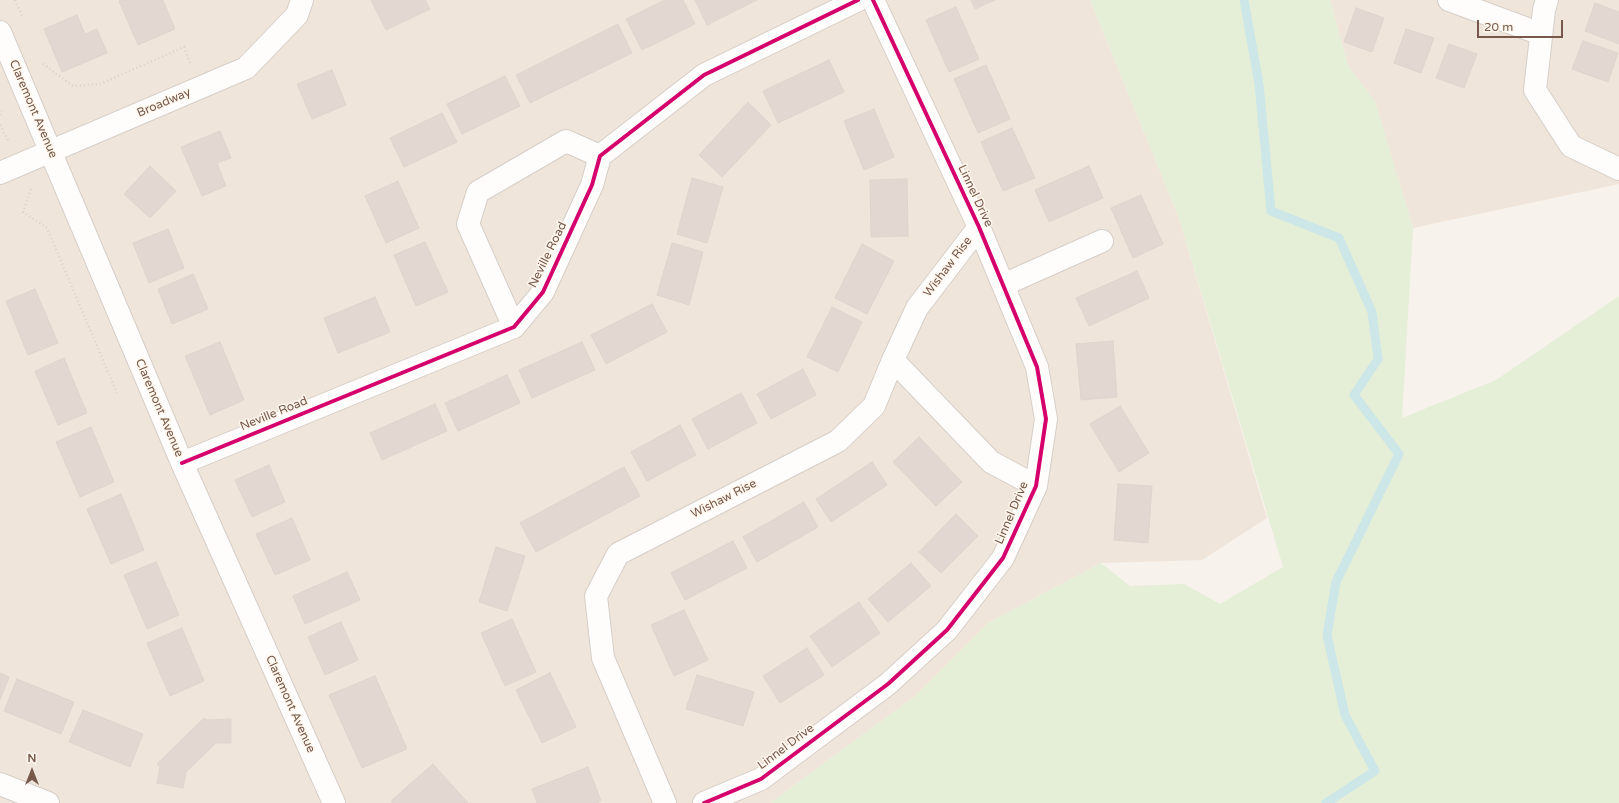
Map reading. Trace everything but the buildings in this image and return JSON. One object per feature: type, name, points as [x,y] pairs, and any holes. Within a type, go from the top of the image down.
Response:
[{"type":"street","name":"Broadway","points":[[0,173],[246,68],[297,15],[302,0]]},
{"type":"street","points":[[514,327],[468,224],[478,192],[566,141],[600,156],[704,75],[858,0]]},
{"type":"street","name":"Linnel Drive","points":[[704,803],[761,778],[888,684],[947,630],[1003,558],[1036,486],[1046,419],[1037,367],[979,227],[873,0]]},
{"type":"street","points":[[1450,0],[1541,34]]},
{"type":"street","points":[[1547,0],[1544,10],[1535,90],[1571,146],[1619,169]]},
{"type":"street","name":"Claremont Avenue","points":[[0,32],[182,463],[334,803]]},
{"type":"street","name":"Neville Road","points":[[182,463],[514,327],[543,292],[592,185],[600,156]]},
{"type":"street","name":"Wishaw Rise","points":[[665,803],[603,658],[596,596],[618,554],[838,441],[874,406],[917,308],[979,227]]},
{"type":"street","points":[[1003,285],[1102,241]]},
{"type":"street","points":[[893,360],[991,462],[1036,486]]},
{"type":"street","points":[[0,784],[48,803]]},
{"type":"path","points":[[15,0],[24,22]]},
{"type":"path","points":[[41,58],[44,65],[74,86],[100,84],[184,47],[200,88]]},
{"type":"path","points":[[0,125],[32,185],[23,212],[48,228],[117,393]]},
{"type":"shaded area","points":[[0,0],[1090,0],[1179,218],[1267,518],[1202,560],[1101,563],[988,623],[914,697],[770,803],[0,803]]},
{"type":"shaded area","points":[[1330,0],[1619,0],[1619,184],[1413,228],[1375,102],[1348,66]]},
{"type":"green space","points":[[1090,0],[1330,0],[1348,66],[1375,101],[1413,228],[1402,418],[1496,380],[1619,296],[1619,803],[770,803],[914,697],[988,623],[1101,563],[1130,586],[1184,584],[1220,604],[1283,567],[1179,218]]},
{"type":"waterway","points":[[1244,0],[1259,84],[1271,211],[1339,238],[1372,312],[1378,359],[1354,395],[1399,454],[1336,582],[1327,635],[1345,715],[1375,771],[1326,803]]},
{"type":"cycle path","points":[[182,463],[514,327],[543,292],[592,185],[600,156],[704,75],[858,0]]},
{"type":"cycle path","points":[[704,803],[761,779],[888,684],[947,630],[1003,558],[1036,486],[1046,419],[1037,367],[979,227],[873,0]]}]
